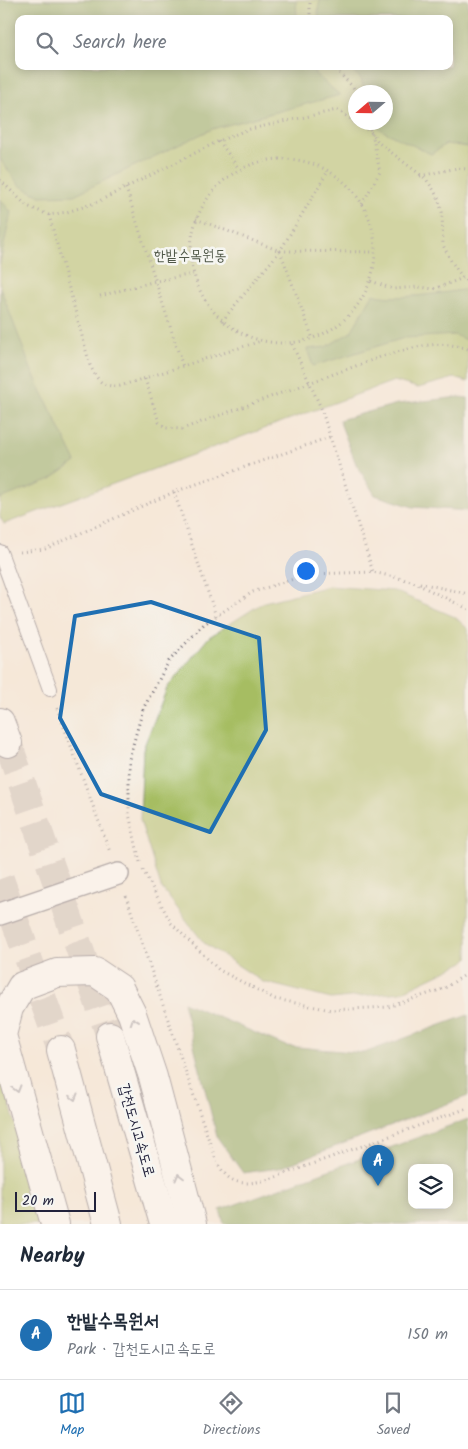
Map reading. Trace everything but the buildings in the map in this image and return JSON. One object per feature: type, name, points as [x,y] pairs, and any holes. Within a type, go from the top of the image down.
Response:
[{"type":"main road","points":[[55,1224],[2,1035],[8,1008],[22,986],[57,973],[95,972],[119,988],[132,1014],[153,1077],[192,1224]]},
{"type":"main road","name":"갑천도시고속도로","points":[[110,1036],[164,1224]]},
{"type":"main road","points":[[61,1050],[108,1224]]},
{"type":"street","points":[[0,914],[118,874]]},
{"type":"lane","points":[[6,553],[50,688]]},
{"type":"path","points":[[310,0],[310,15]]},
{"type":"path","points":[[336,70],[351,85]]},
{"type":"path","points":[[0,180],[27,206],[49,214],[67,212],[95,203],[218,141],[246,130],[309,118],[337,110],[372,133],[380,172],[362,204]]},
{"type":"path","points":[[370,130],[379,143],[426,179],[438,198],[442,212],[443,245],[451,261],[468,282]]},
{"type":"path","points":[[218,141],[239,169]]},
{"type":"path","points":[[284,158],[314,164],[328,170],[353,191],[362,204],[374,235],[375,252],[370,281],[363,297],[348,317],[328,332],[313,339],[292,344],[277,344],[247,337],[222,321],[205,300],[193,274],[191,246],[196,219],[206,199],[221,182],[239,169],[254,163],[284,158]]},
{"type":"path","points":[[420,176],[457,168],[468,169]]},
{"type":"path","points":[[222,321],[280,251],[328,170]]},
{"type":"path","points":[[126,188],[183,367]]},
{"type":"path","points":[[49,214],[90,365],[101,383],[108,386],[120,386],[261,341]]},
{"type":"path","points":[[196,219],[280,251],[375,252]]},
{"type":"path","points":[[280,251],[313,339]]},
{"type":"path","points":[[100,296],[156,281],[193,274]]},
{"type":"path","points":[[370,281],[393,289],[418,287],[434,289],[463,278]]},
{"type":"path","points":[[292,344],[310,382],[330,437],[372,572]]},
{"type":"path","points":[[145,379],[159,422],[166,428],[182,429],[379,357],[420,346],[441,344],[456,345],[468,349]]},
{"type":"path","points":[[6,553],[45,549],[174,492],[330,437]]},
{"type":"path","points":[[174,492],[216,616]]},
{"type":"path","points":[[468,594],[372,572],[309,574],[254,592],[216,616],[204,624],[169,661],[143,709],[129,759],[129,814],[141,865],[171,923],[219,970],[275,999],[331,1010],[388,1007],[444,989],[468,973]]},
{"type":"path","points":[[411,581],[468,609]]},
{"type":"path","points":[[50,688],[118,874],[216,1161],[227,1176],[238,1182],[253,1183],[273,1178],[468,1108]]},
{"type":"highlighted area","points":[[151,602],[259,638],[266,730],[210,832],[101,794],[60,718],[75,616]]},
{"type":"green space","name":"한밭수목원동","points":[[0,0],[468,0],[468,382],[454,378],[418,388],[394,381],[4,524],[0,517]]},
{"type":"green space","points":[[0,0],[296,0],[297,15],[15,15],[15,70],[313,70],[315,74],[340,95],[212,129],[74,195],[40,196],[19,185],[0,159]]},
{"type":"green space","points":[[320,0],[468,0],[468,147],[446,144],[431,154],[383,131],[382,130],[393,130],[393,85],[363,85],[361,79],[352,70],[453,70],[453,15],[319,15]]},
{"type":"green space","points":[[0,199],[11,212],[0,264]]},
{"type":"green space","points":[[0,287],[31,369],[76,462],[51,479],[0,499]]},
{"type":"green space","points":[[463,290],[468,292],[468,341],[455,335],[404,338],[313,366],[307,349],[326,347],[351,332],[373,294],[404,297]]},
{"type":"green space","points":[[459,397],[468,398],[468,511],[413,507],[375,495],[356,464],[339,420],[397,404]]},
{"type":"green space","points":[[329,586],[394,591],[455,617],[468,629],[468,958],[464,962],[401,992],[331,999],[263,982],[204,943],[161,887],[140,820],[143,749],[167,688],[209,637],[264,602]]},
{"type":"green space","points":[[183,1002],[286,1046],[364,1053],[468,1015],[468,1096],[279,1168],[243,1173],[217,1137]]},
{"type":"green space","points":[[0,1071],[45,1224],[0,1224]]},
{"type":"green space","points":[[468,1119],[468,1224],[224,1224],[220,1210]]},
{"type":"tunnel","points":[[8,743],[110,1036]]},
{"type":"tunnel","points":[[0,879],[61,1050]]},
{"type":"place","name":"한밭수목원서","points":[[378,1186]]}]
